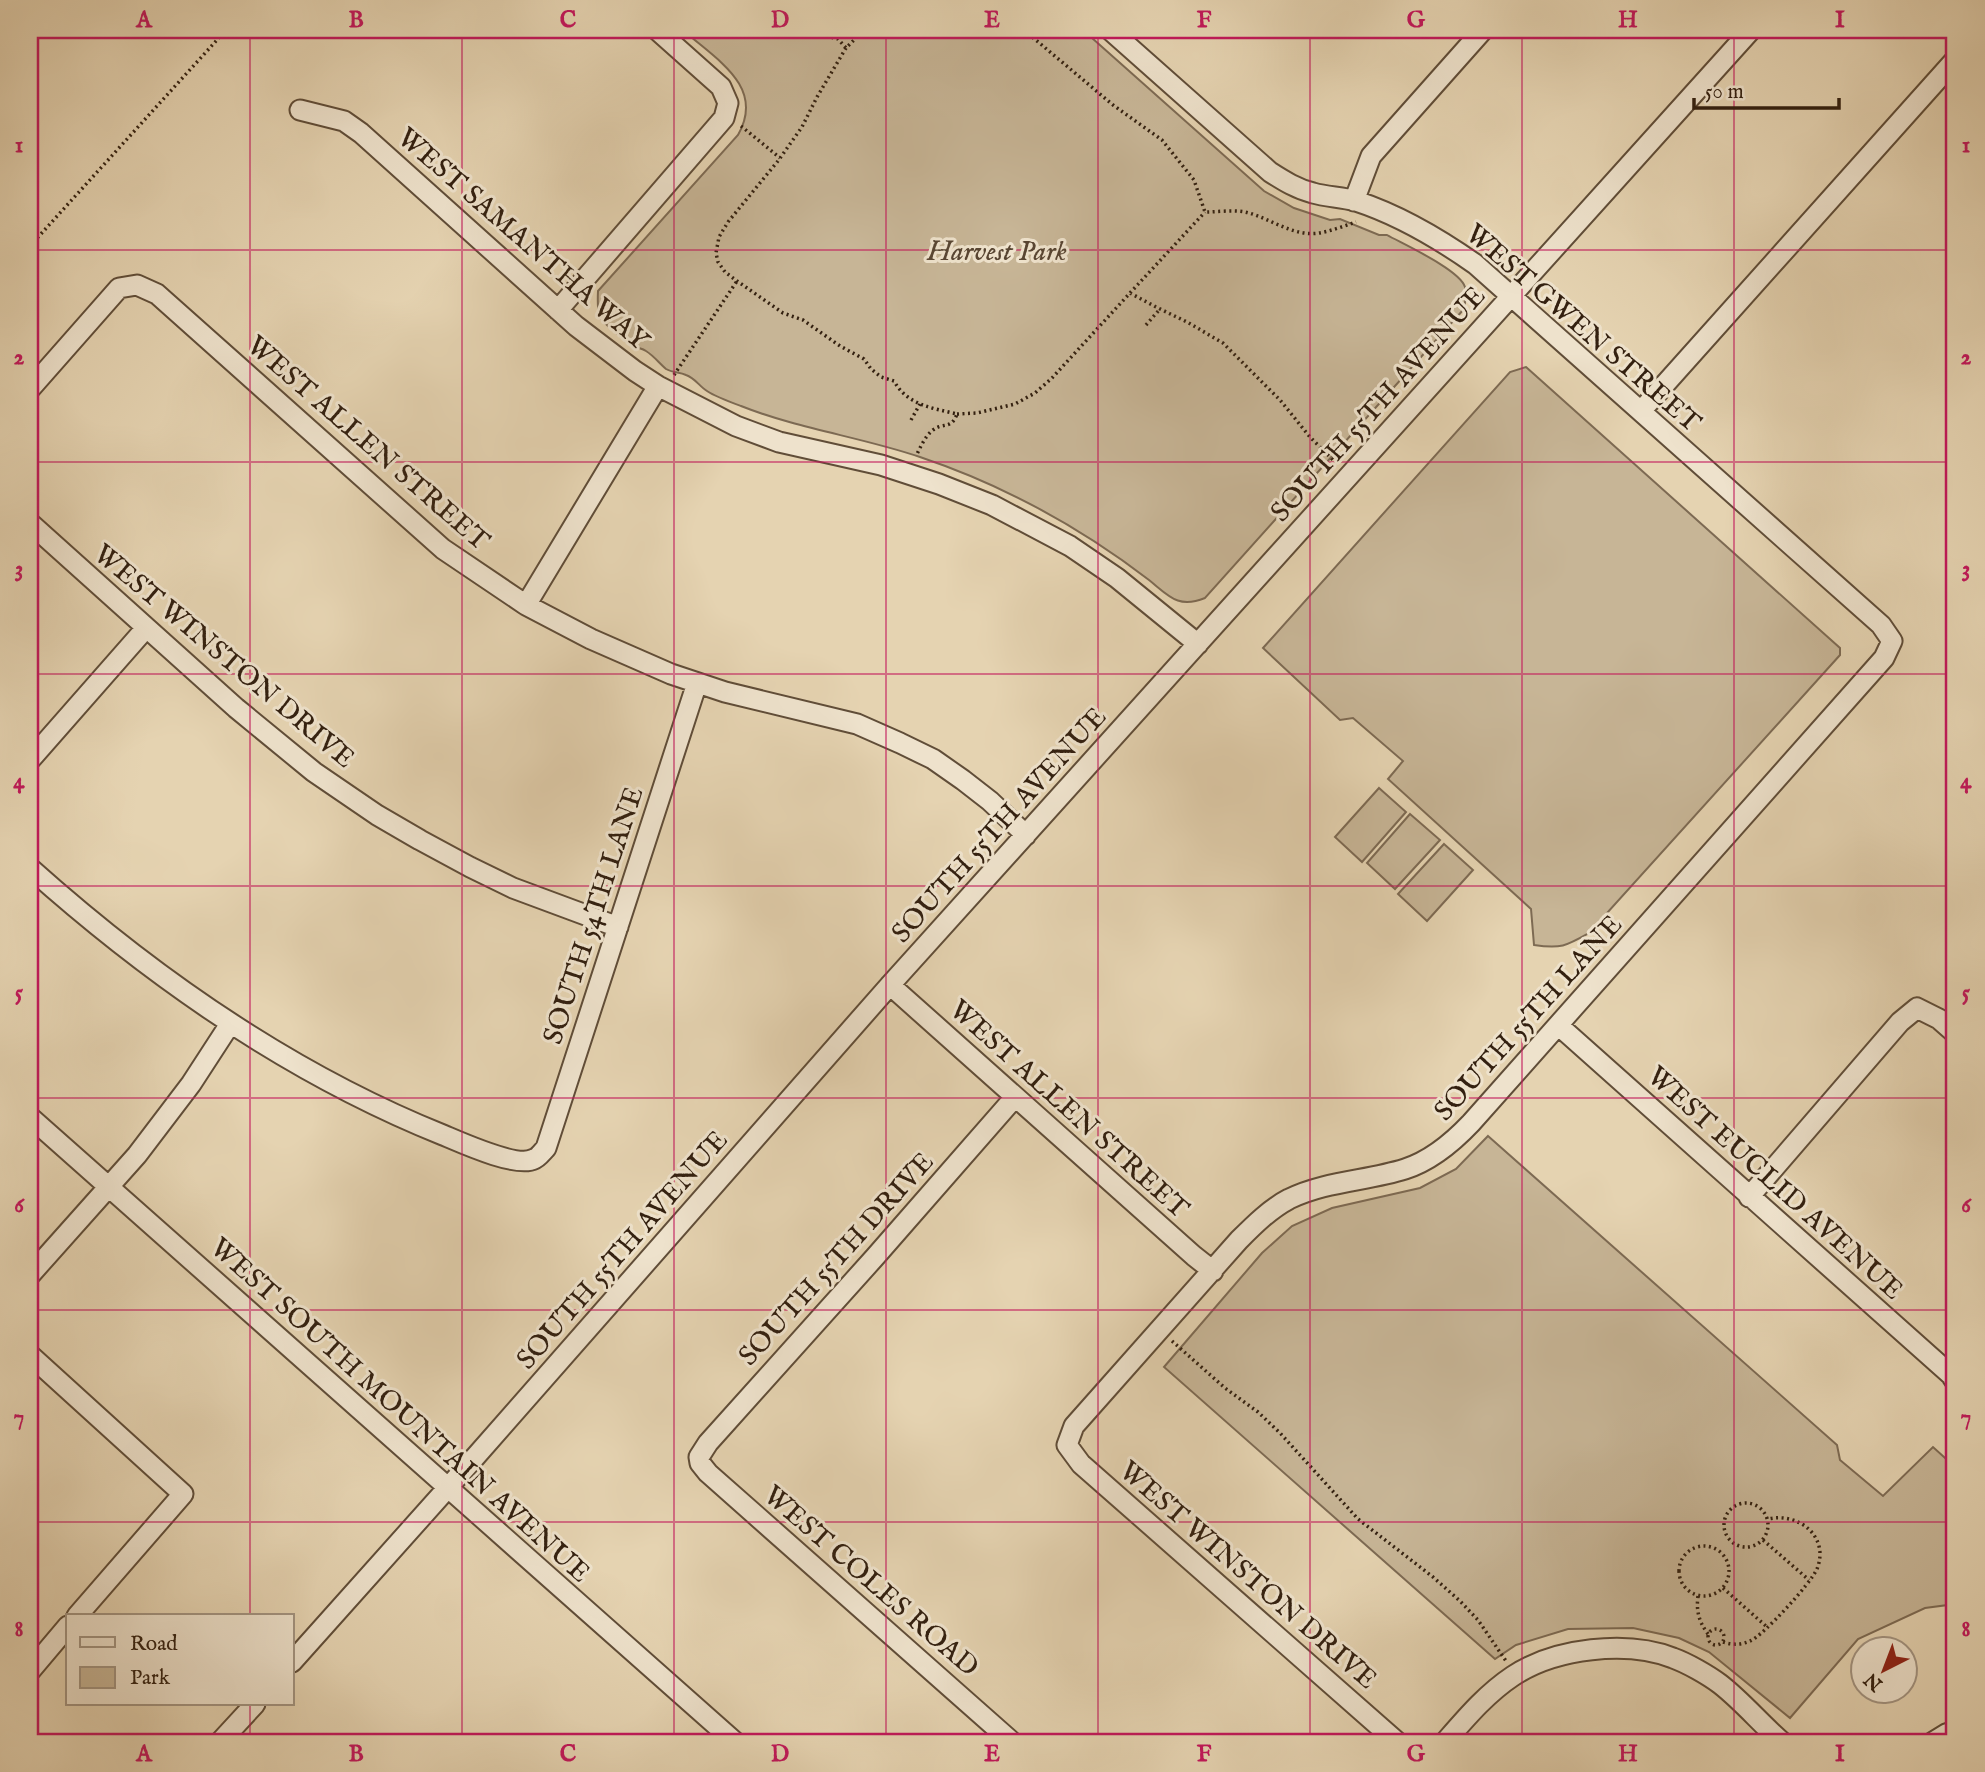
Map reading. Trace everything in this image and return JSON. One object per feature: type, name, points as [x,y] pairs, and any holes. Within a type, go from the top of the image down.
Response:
[{"type":"street","points":[[558,310],[724,118],[729,103],[721,87],[657,30]]},
{"type":"street","name":"WEST GWEN STREET","points":[[1110,30],[1270,172],[1291,186],[1354,201],[1388,214],[1450,246],[1475,264],[1881,625],[1892,641]]},
{"type":"street","points":[[1354,201],[1371,156],[1483,30]]},
{"type":"street","name":"SOUTH 55TH AVENUE","points":[[294,1660],[890,985],[1751,30]]},
{"type":"street","points":[[1641,411],[1955,60]]},
{"type":"street","name":"WEST SAMANTHA WAY","points":[[300,110],[344,121],[361,133],[606,350],[665,382],[736,426],[768,438],[881,465],[992,505],[1070,545],[1117,578],[1198,644]]},
{"type":"street","name":"WEST ALLEN STREET","points":[[30,389],[119,288],[137,285],[157,294],[443,549],[526,605],[626,655],[697,683],[857,724],[900,743],[933,759],[963,780],[1026,835]]},
{"type":"street","points":[[526,605],[665,382]]},
{"type":"street","name":"WEST WINSTON DRIVE","points":[[30,523],[236,708],[314,772],[419,840],[513,888],[618,927]]},
{"type":"street","points":[[30,760],[146,628]]},
{"type":"street","name":"SOUTH 55TH LANE","points":[[1067,1445],[1074,1426],[1263,1216],[1288,1200],[1322,1186],[1408,1168],[1455,1139],[1884,658],[1892,641]]},
{"type":"street","name":"SOUTH 54TH LANE","points":[[230,1024],[297,1065],[422,1126],[516,1161],[534,1160],[546,1148],[697,683]]},
{"type":"street","points":[[30,868],[125,948],[230,1024],[191,1084],[137,1155],[30,1275]]},
{"type":"street","name":"WEST ALLEN STREET","points":[[890,985],[1213,1271]]},
{"type":"street","points":[[1749,1196],[1900,1022],[1917,1008],[1939,1019],[1955,1034]]},
{"type":"street","name":"WEST EUCLID AVENUE","points":[[1558,1025],[1951,1374],[1955,1381]]},
{"type":"street","name":"SOUTH 55TH DRIVE","points":[[699,1457],[708,1443],[1015,1097]]},
{"type":"street","name":"WEST SOUTH MOUNTAIN AVENUE","points":[[30,1117],[735,1742]]},
{"type":"street","points":[[30,1355],[183,1494],[79,1614]]},
{"type":"street","name":"WEST WINSTON DRIVE","points":[[1067,1445],[1082,1464],[1397,1742]]},
{"type":"street","name":"WEST COLES ROAD","points":[[699,1457],[708,1473],[1012,1742]]},
{"type":"street","points":[[30,1671],[66,1628]]},
{"type":"street","points":[[1445,1742],[1482,1699],[1514,1675],[1537,1663],[1569,1653],[1618,1648],[1647,1651],[1674,1658],[1695,1669],[1720,1684],[1782,1742]]},
{"type":"street","points":[[220,1742],[253,1706]]},
{"type":"street","points":[[1933,1742],[1955,1731]]},
{"type":"path","points":[[30,246],[226,30]]},
{"type":"path","points":[[789,30],[803,36],[822,35],[838,39],[846,48]]},
{"type":"path","points":[[857,30],[854,40],[846,48],[802,127],[728,222],[719,237],[716,253],[725,272],[783,313],[803,320],[864,359],[871,369],[881,377],[894,381],[900,391],[915,403],[957,414],[977,413],[1015,404],[1035,393],[1052,378],[1205,212],[1249,213],[1284,227],[1317,234],[1356,222]]},
{"type":"path","points":[[1024,30],[1113,105],[1163,140],[1194,180],[1205,212]]},
{"type":"path","points":[[740,124],[780,158]]},
{"type":"path","points":[[665,382],[737,281]]},
{"type":"path","points":[[1130,293],[1223,343],[1280,400],[1333,460]]},
{"type":"path","points":[[1146,324],[1160,309]]},
{"type":"path","points":[[911,420],[920,404]]},
{"type":"path","points":[[913,461],[932,430],[947,426],[955,420],[957,414]]},
{"type":"path","points":[[1160,1330],[1280,1433],[1357,1519],[1460,1601],[1493,1639],[1514,1675]]},
{"type":"path","points":[[1744,1502],[1759,1506],[1768,1519],[1768,1532],[1763,1540],[1751,1547],[1737,1545],[1726,1535],[1724,1520],[1731,1508],[1744,1502]]},
{"type":"path","points":[[1698,1596],[1700,1621],[1712,1644],[1749,1642],[1767,1628],[1816,1572],[1819,1558],[1813,1533],[1807,1527],[1786,1517],[1768,1519]]},
{"type":"path","points":[[1763,1540],[1810,1580]]},
{"type":"path","points":[[1710,1547],[1724,1555],[1730,1571],[1729,1579],[1723,1588],[1711,1596],[1698,1596],[1687,1590],[1679,1575],[1682,1559],[1694,1548],[1710,1547]]},
{"type":"path","points":[[1723,1588],[1767,1628]]},
{"type":"path","points":[[1708,1634],[1712,1630],[1720,1629],[1725,1636],[1723,1642]]},
{"type":"green space","name":"Harvest Park","points":[[683,30],[1083,30],[1264,191],[1294,208],[1330,220],[1340,219],[1379,235],[1387,235],[1431,258],[1461,280],[1466,290],[1464,309],[1205,598],[1188,602],[1174,599],[1096,542],[1011,494],[920,457],[785,421],[723,399],[707,391],[689,376],[666,369],[649,353],[628,342],[601,319],[598,291],[738,135],[745,118],[746,102],[733,75]]},
{"type":"green space","points":[[1526,367],[1840,648],[1840,655],[1589,933],[1569,944],[1551,947],[1534,945],[1531,909],[1388,779],[1403,761],[1353,718],[1340,720],[1263,648],[1510,372]]},
{"type":"green space","points":[[1379,788],[1406,812],[1362,862],[1335,837]]},
{"type":"green space","points":[[1410,814],[1440,840],[1395,889],[1367,863]]},
{"type":"green space","points":[[1444,844],[1473,870],[1427,921],[1398,894]]},
{"type":"green space","points":[[1488,1136],[1837,1445],[1840,1460],[1883,1496],[1933,1447],[1955,1467],[1955,1604],[1925,1608],[1864,1636],[1848,1636],[1848,1651],[1790,1718],[1709,1652],[1679,1638],[1633,1628],[1568,1629],[1516,1645],[1495,1659],[1164,1367],[1262,1253],[1292,1226],[1332,1208],[1420,1188],[1456,1169]]}]
